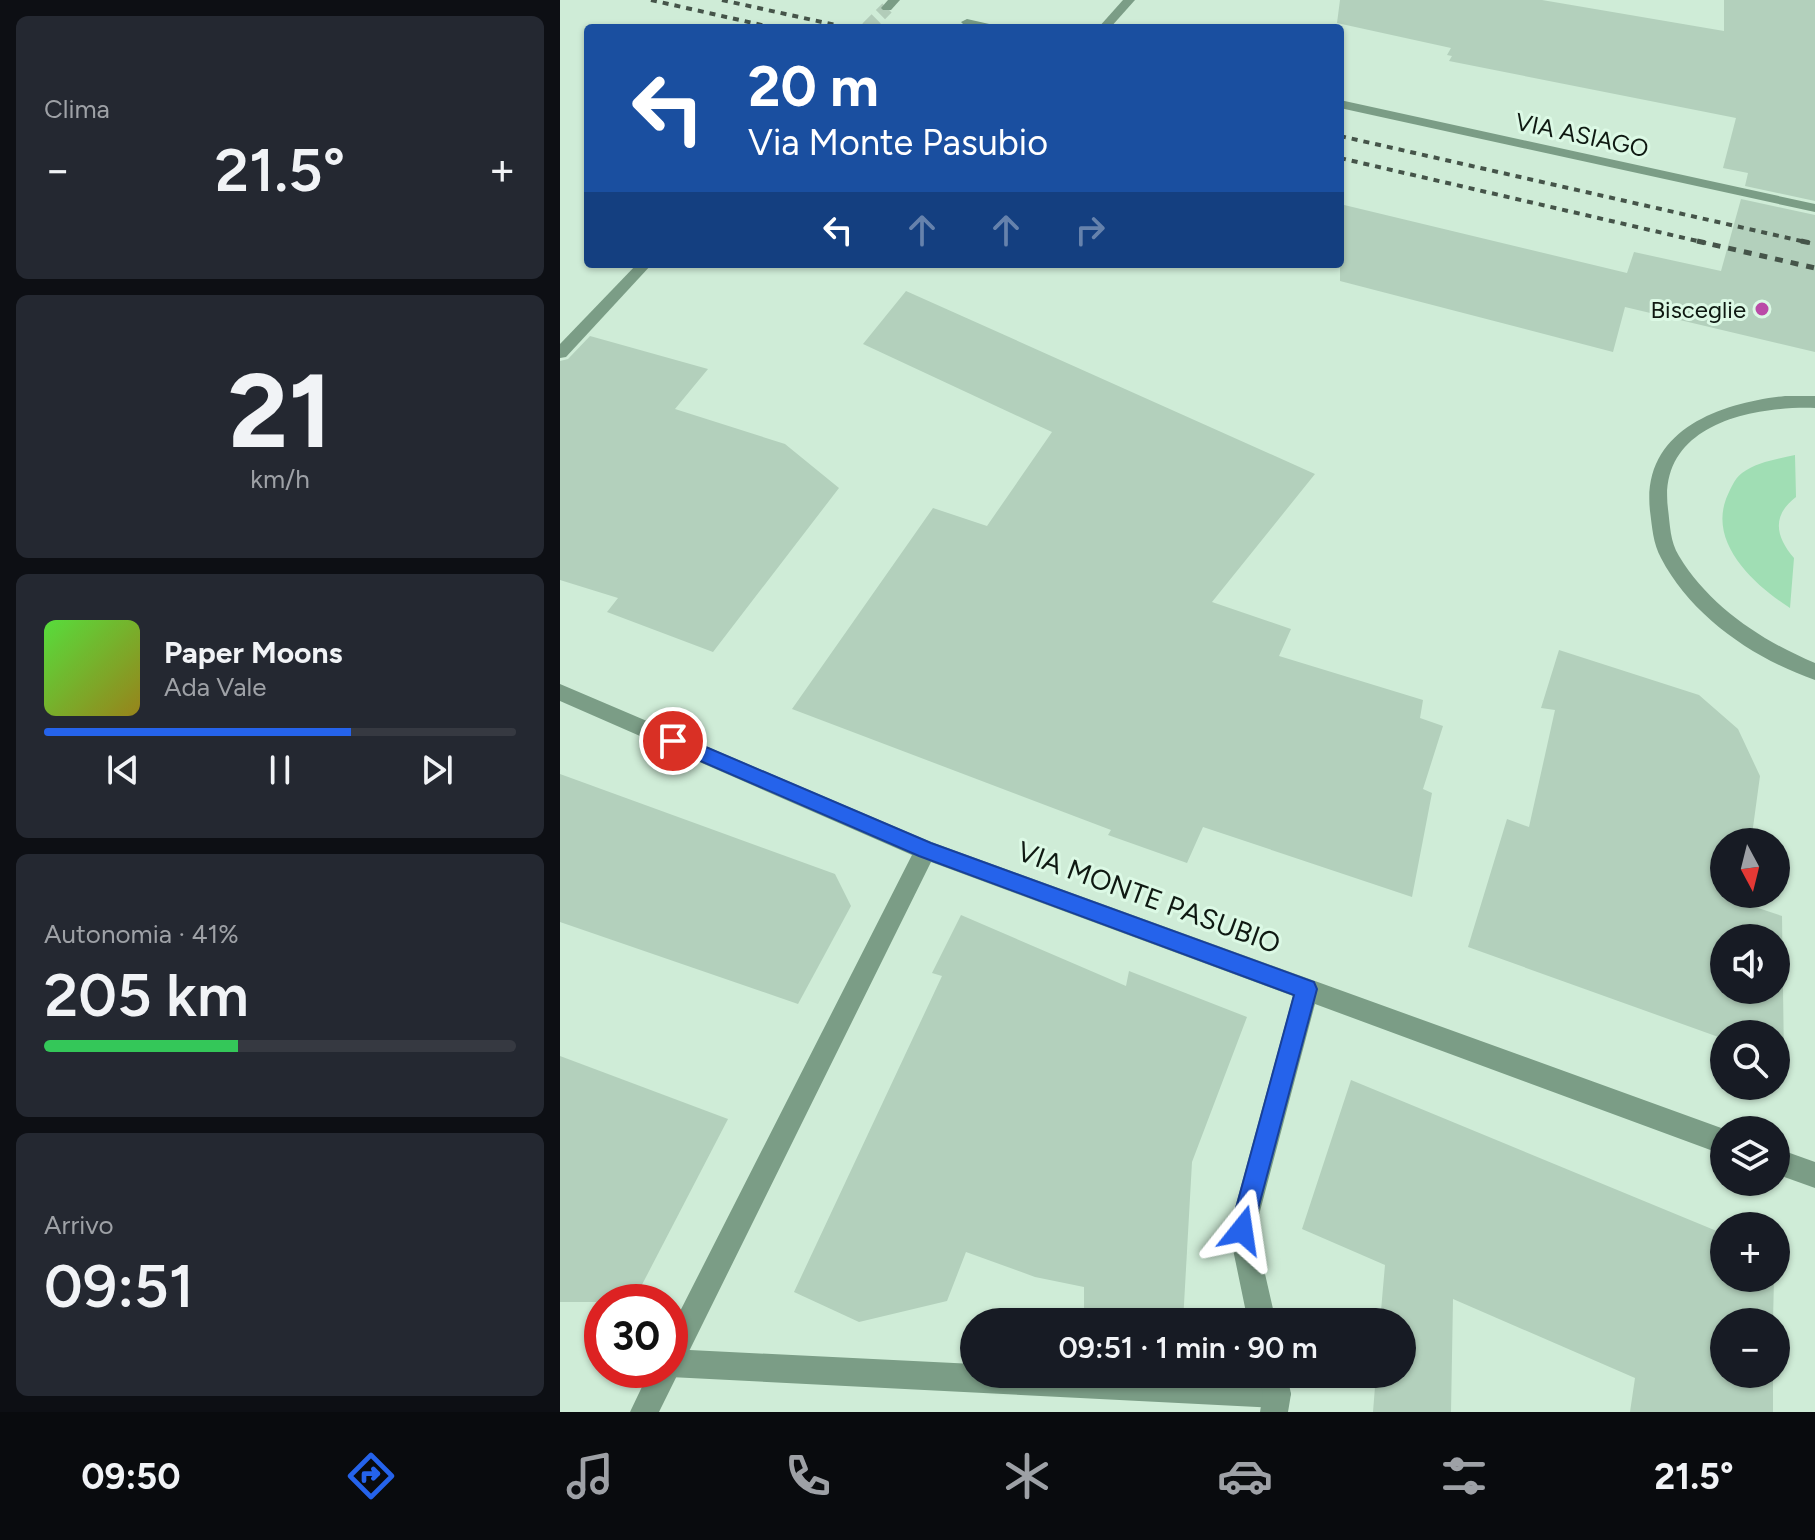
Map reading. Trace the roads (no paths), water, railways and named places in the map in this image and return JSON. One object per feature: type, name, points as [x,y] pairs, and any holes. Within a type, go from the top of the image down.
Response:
[{"type":"street","points":[[1108,24],[1129,0]]},
{"type":"street","points":[[967,22],[976,24]]},
{"type":"street","name":"VIA ASIAGO","points":[[1344,105],[1815,208]]},
{"type":"street","points":[[560,353],[641,268]]},
{"type":"street","points":[[1815,402],[1749,405],[1698,424],[1665,457],[1654,503],[1668,554],[1708,608],[1781,660],[1815,672]]},
{"type":"street","name":"VIA MONTE PASUBIO","points":[[560,692],[926,850],[1710,1137]]},
{"type":"street","points":[[688,1325],[926,850]]},
{"type":"street","points":[[1259,1308],[1242,1230],[1307,989]]},
{"type":"street","points":[[1790,1166],[1815,1175]]},
{"type":"street","points":[[688,1362],[1275,1393]]},
{"type":"street","points":[[644,1412],[656,1388]]},
{"type":"tunnel","points":[[871,24],[887,8]]},
{"type":"railway","points":[[651,0],[757,24]]},
{"type":"railway","points":[[722,0],[831,24]]},
{"type":"railway","points":[[1344,137],[1805,242]]},
{"type":"railway","points":[[1344,159],[1706,243]]},
{"type":"railway","points":[[1697,241],[1815,268]]},
{"type":"railway","points":[[1805,242],[1815,244]]},
{"type":"railway","points":[[1805,242],[1810,243]]},
{"type":"place","name":"Bisceglie","points":[[1762,309]]}]
